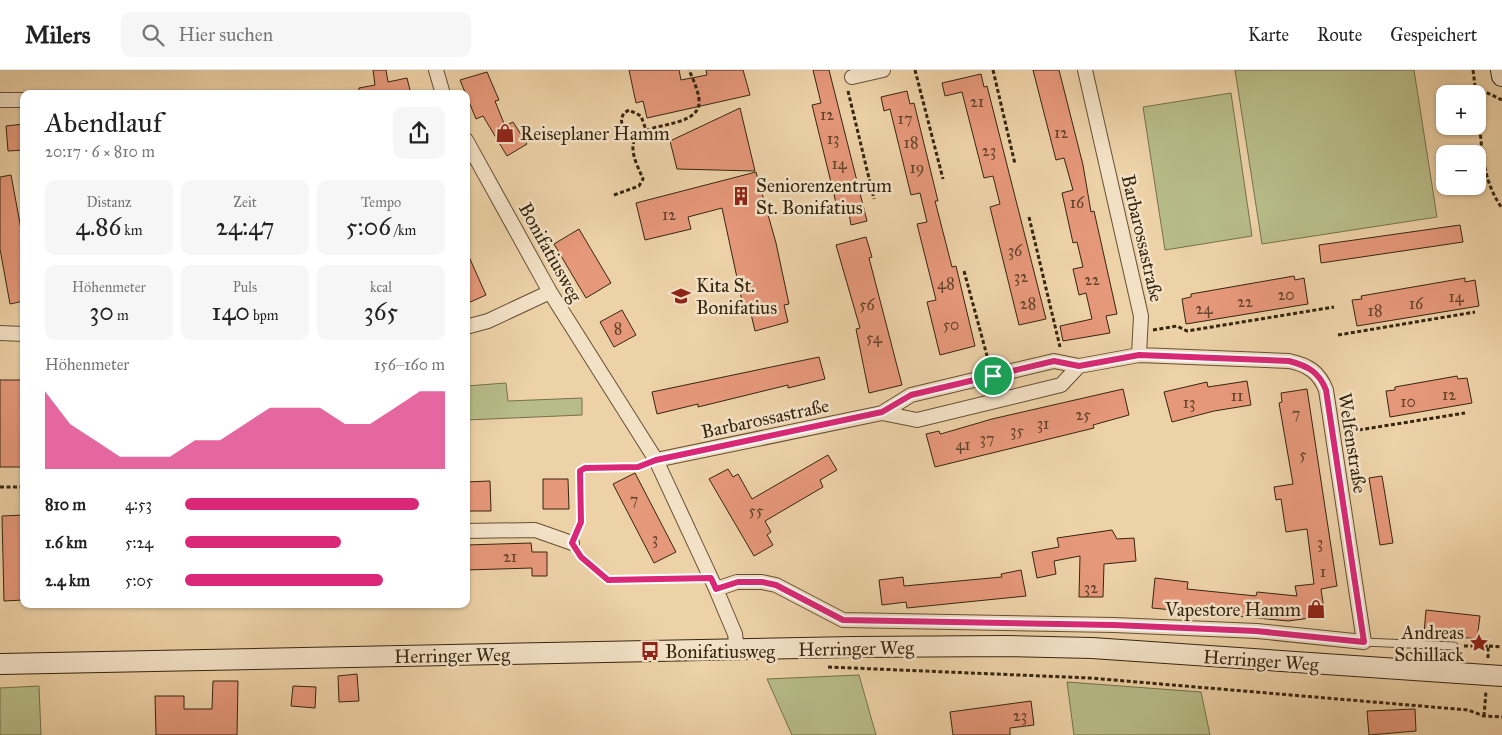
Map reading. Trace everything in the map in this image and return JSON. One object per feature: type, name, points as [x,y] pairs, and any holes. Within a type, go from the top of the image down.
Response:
[{"type":"main road","points":[[1501,70],[1502,76]]},
{"type":"main road","name":"Herringer Weg","points":[[0,664],[1006,646],[1092,648],[1502,676]]},
{"type":"street","points":[[436,70],[442,90]]},
{"type":"street","points":[[852,77],[883,70]]},
{"type":"street","name":"Barbarossastraße","points":[[656,460],[882,412],[911,395],[1054,361],[1079,366],[1139,355],[1142,316],[1085,70]]},
{"type":"street","points":[[0,100],[20,100]]},
{"type":"street","name":"Bonifatiusweg","points":[[470,147],[550,292],[656,460],[714,583],[735,634],[737,650]]},
{"type":"street","points":[[470,326],[488,321],[550,292]]},
{"type":"street","points":[[0,333],[20,334]]},
{"type":"street","name":"Welfenstraße","points":[[1139,355],[1289,361],[1312,369],[1323,383],[1333,434],[1364,642]]},
{"type":"street","name":"Barbarossastraße","points":[[882,412],[917,420],[1061,385],[1079,366]]},
{"type":"street","points":[[470,531],[535,530],[572,543]]},
{"type":"street","name":"Herringer Weg","points":[[714,583],[762,582],[776,585],[843,620],[1256,631],[1364,642]]},
{"type":"lane","points":[[572,543],[581,522],[580,471]]},
{"type":"lane","name":"Herringer Weg","points":[[1364,642],[1454,646]]},
{"type":"path","points":[[614,195],[639,186],[643,179],[634,156],[633,144],[636,137],[646,130],[674,123],[697,109],[699,103],[689,70]]},
{"type":"path","points":[[916,70],[943,179]]},
{"type":"path","points":[[993,70],[1015,164]]},
{"type":"path","points":[[1473,70],[1475,85]]},
{"type":"path","points":[[852,77],[847,94],[874,199]]},
{"type":"path","points":[[1486,92],[1502,100]]},
{"type":"path","points":[[636,137],[621,124],[620,119],[624,112],[629,110],[641,116],[646,130]]},
{"type":"path","points":[[1481,135],[1486,174],[1493,196],[1502,208]]},
{"type":"path","points":[[1029,217],[1064,362]]},
{"type":"path","points":[[964,271],[993,376]]},
{"type":"path","points":[[1142,332],[1177,326],[1187,331],[1334,307]]},
{"type":"path","points":[[1338,334],[1475,312]]},
{"type":"path","points":[[1333,434],[1465,412]]},
{"type":"path","points":[[580,471],[585,468],[638,467],[656,460]]},
{"type":"path","points":[[0,487],[20,487]]},
{"type":"path","points":[[572,543],[581,557],[608,580],[714,583]]},
{"type":"path","points":[[1454,646],[1488,646]]},
{"type":"path","points":[[821,667],[1090,678],[1468,710],[1484,716],[1502,717]]},
{"type":"green space","points":[[1235,70],[1414,70],[1437,217],[1262,244]]},
{"type":"green space","points":[[1231,93],[1252,236],[1165,250],[1143,107]]},
{"type":"green space","points":[[506,383],[508,401],[582,398],[582,415],[470,420],[470,386]]},
{"type":"green space","points":[[859,675],[876,735],[792,735],[767,679]]},
{"type":"green space","points":[[1067,682],[1201,692],[1210,735],[1074,735]]},
{"type":"green space","points":[[39,686],[41,735],[0,735],[0,688]]},
{"type":"building","points":[[373,70],[386,70],[388,82],[407,78],[410,90],[359,90],[359,88],[375,85]]},
{"type":"building","points":[[629,70],[679,70],[681,80],[707,75],[706,70],[743,70],[750,95],[647,118],[643,101],[636,103]]},
{"type":"building","points":[[813,70],[829,70],[867,221],[851,225],[849,213],[839,215],[812,105],[821,103]]},
{"type":"building","points":[[1033,70],[1059,70],[1083,165],[1091,212],[1094,211],[1117,314],[1106,316],[1110,333],[1063,341],[1060,326],[1092,319],[1086,293],[1079,295],[1073,269],[1083,267],[1077,242],[1073,243],[1062,193],[1073,190],[1064,158],[1056,160]]},
{"type":"building","points":[[487,72],[499,100],[495,101],[505,126],[513,122],[527,144],[507,156],[483,116],[476,119],[470,104],[470,90],[464,90],[460,80]]},
{"type":"building","points":[[981,74],[984,87],[987,86],[1046,319],[1019,325],[990,207],[1000,204],[993,176],[984,178],[962,92],[945,96],[942,83]]},
{"type":"building","points":[[907,91],[910,104],[914,103],[938,201],[935,201],[952,267],[956,266],[975,346],[940,355],[927,302],[936,300],[917,224],[927,222],[920,193],[911,195],[890,109],[884,111],[881,97]]},
{"type":"building","points":[[740,108],[755,171],[677,169],[670,141]]},
{"type":"building","points":[[20,124],[20,150],[8,151],[6,126]]},
{"type":"building","points":[[756,172],[776,243],[789,304],[784,305],[788,322],[755,331],[751,314],[745,315],[722,208],[688,217],[691,229],[645,240],[636,203]]},
{"type":"building","points":[[11,175],[20,223],[20,302],[10,304],[0,249],[0,177]]},
{"type":"building","points":[[1460,225],[1463,242],[1321,263],[1319,245]]},
{"type":"building","points":[[579,229],[611,283],[586,298],[554,244]]},
{"type":"building","points":[[866,237],[872,257],[869,258],[902,385],[869,393],[856,329],[860,328],[836,245]]},
{"type":"building","points":[[470,259],[486,295],[470,302]]},
{"type":"building","points":[[1294,276],[1295,280],[1304,278],[1308,304],[1186,324],[1182,299],[1191,297],[1191,294]]},
{"type":"building","points":[[1465,278],[1465,282],[1475,280],[1479,306],[1357,326],[1352,300],[1362,299],[1361,296]]},
{"type":"building","points":[[622,310],[636,335],[614,347],[600,322]]},
{"type":"building","points":[[819,357],[825,379],[788,388],[788,385],[698,407],[698,404],[657,414],[652,392]]},
{"type":"building","points":[[1457,376],[1458,379],[1467,378],[1472,403],[1390,417],[1386,391],[1395,390],[1395,387]]},
{"type":"building","points":[[0,380],[20,380],[20,467],[0,467]]},
{"type":"building","points":[[1247,381],[1251,405],[1214,411],[1172,422],[1164,392],[1207,382],[1208,387]]},
{"type":"building","points":[[1123,389],[1129,415],[1093,425],[1094,428],[935,467],[926,434],[939,431],[940,434],[992,419]]},
{"type":"building","points":[[1307,389],[1337,586],[1321,589],[1325,616],[1288,621],[1152,608],[1155,578],[1188,582],[1187,589],[1256,596],[1257,592],[1297,596],[1295,586],[1314,584],[1307,529],[1286,532],[1281,499],[1276,500],[1274,487],[1293,484],[1279,403],[1282,402],[1281,393]]},
{"type":"building","points":[[828,455],[837,470],[820,480],[823,487],[765,521],[771,532],[767,535],[773,545],[754,556],[709,479],[728,469],[733,477],[738,474],[752,499]]},
{"type":"building","points":[[635,473],[676,552],[654,563],[613,484]]},
{"type":"building","points":[[1382,476],[1393,543],[1380,545],[1369,478]]},
{"type":"building","points":[[543,479],[568,479],[569,509],[543,509]]},
{"type":"building","points":[[490,481],[491,511],[470,511],[470,482]]},
{"type":"building","points":[[20,515],[20,600],[4,601],[2,516]]},
{"type":"building","points":[[1112,530],[1117,539],[1134,538],[1136,561],[1104,564],[1103,597],[1079,597],[1080,556],[1054,561],[1056,574],[1037,578],[1032,552],[1059,547],[1057,538]]},
{"type":"building","points":[[531,543],[532,552],[547,552],[547,576],[532,576],[532,568],[470,570],[470,545]]},
{"type":"building","points":[[1021,570],[1026,596],[907,608],[906,602],[882,605],[879,580],[903,577],[904,586],[1002,577],[1001,574]]},
{"type":"building","points":[[1426,610],[1480,616],[1477,639],[1424,633]]},
{"type":"building","points":[[357,674],[359,701],[339,702],[338,676]]},
{"type":"building","points":[[213,681],[238,681],[237,735],[156,735],[155,696],[184,696],[184,709],[212,709]]},
{"type":"building","points":[[293,686],[316,687],[315,708],[291,706]]},
{"type":"building","points":[[1031,701],[1034,725],[1010,728],[1010,735],[953,735],[950,712]]},
{"type":"building","points":[[1415,709],[1416,731],[1369,735],[1367,711]]},
{"type":"place","name":"Reiseplaner Hamm","points":[[505,133]]},
{"type":"place","name":"Seniorenzentrum St. Bonifatius","points":[[741,196]]},
{"type":"place","name":"Kita St. Bonifatius","points":[[681,296]]},
{"type":"place","name":"Vapestore Hamm","points":[[1316,609]]},
{"type":"place","name":"Andreas Schillack","points":[[1479,643]]},
{"type":"place","name":"Bonifatiusweg","points":[[650,651]]},
{"type":"route","points":[[1139,355],[1289,361],[1312,369],[1319,376],[1326,390],[1364,642],[1256,631],[1114,625],[843,620],[776,585],[762,582],[738,582],[716,589],[711,578],[680,577],[649,580],[608,580],[581,557],[572,543],[581,522],[580,471],[585,468],[638,467],[656,460],[882,412],[911,395],[993,376],[1054,361],[1079,366],[1139,355]]}]
